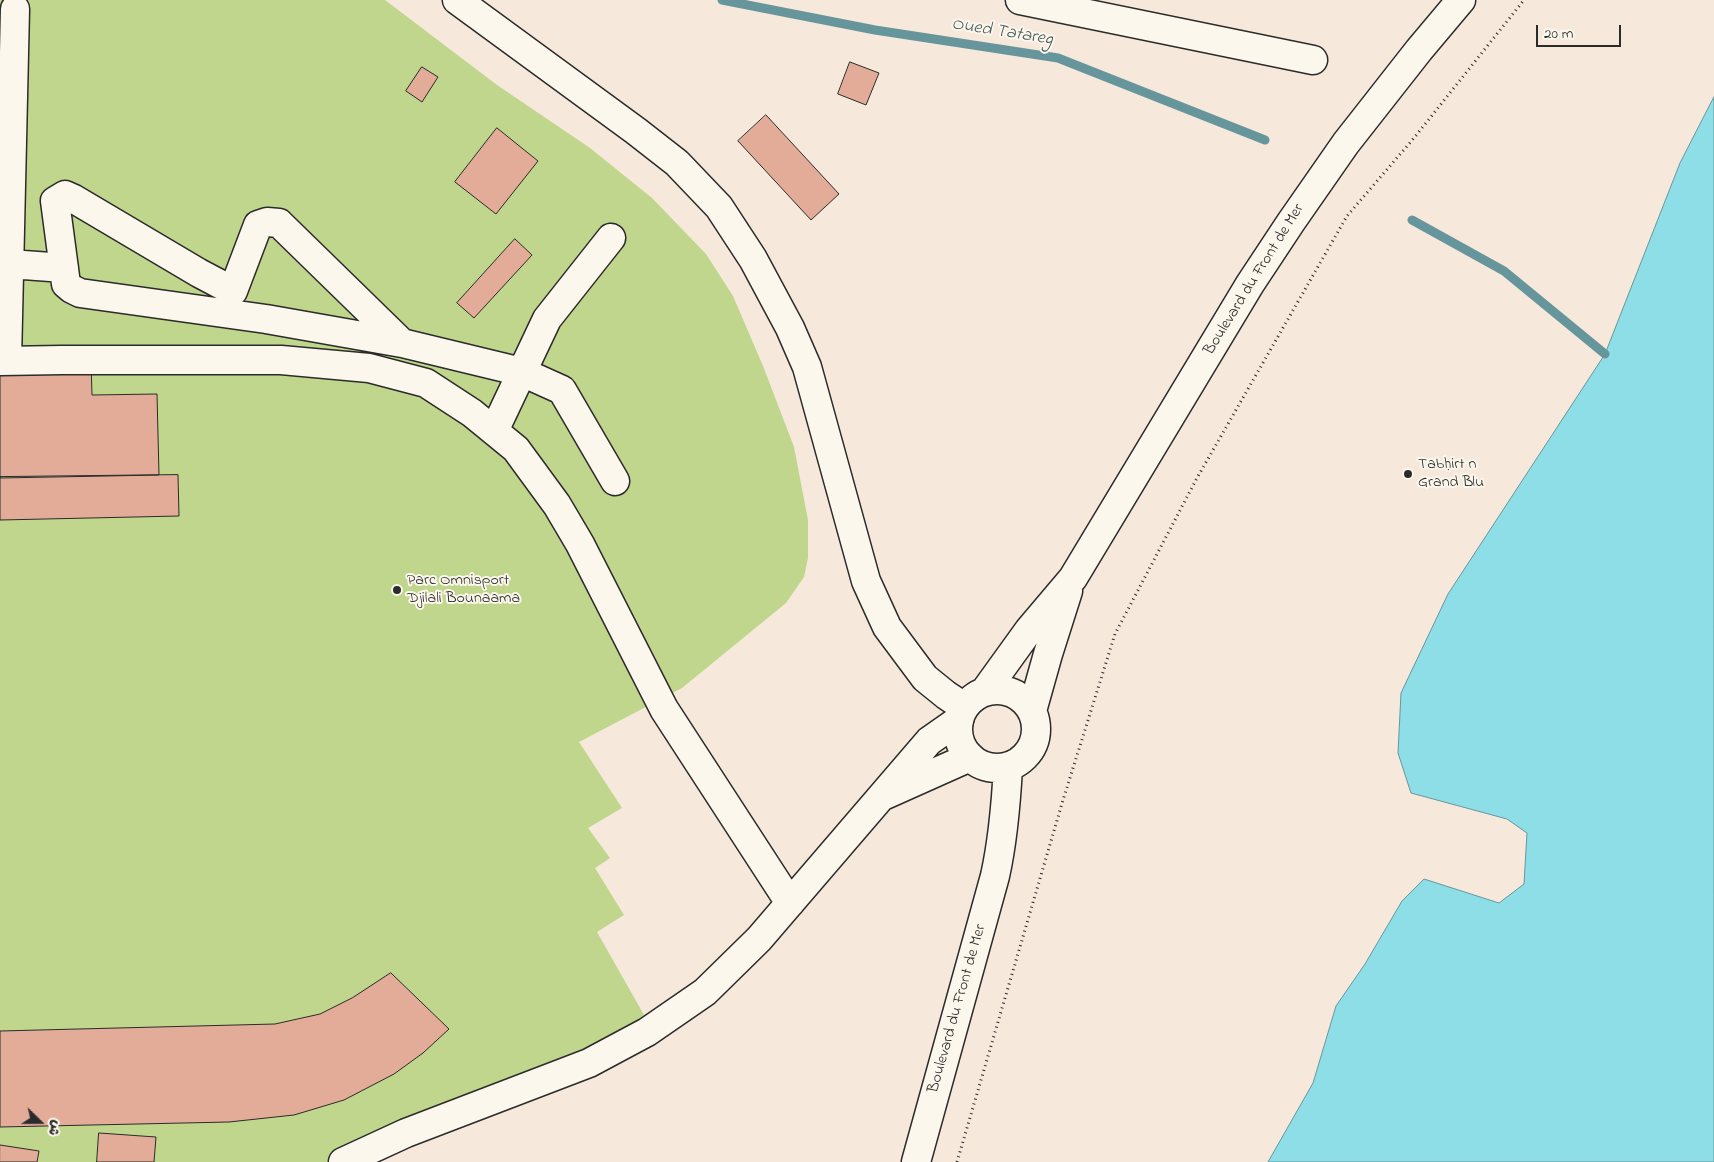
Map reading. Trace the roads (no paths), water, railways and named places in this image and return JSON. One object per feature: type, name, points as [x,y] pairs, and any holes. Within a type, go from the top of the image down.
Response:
[{"type":"street","points":[[457,0],[670,157],[719,207],[753,259],[790,328],[807,367],[866,581],[887,626],[925,678],[946,695],[969,706]]},
{"type":"street","points":[[1020,0],[1313,60]]},
{"type":"street","name":"Boulevard du Front de Mer","points":[[1072,578],[1250,284],[1291,222],[1346,143],[1418,50],[1461,0]]},
{"type":"street","points":[[15,9],[10,264],[4,361],[281,360],[369,368],[426,383],[472,413],[516,449],[557,505],[580,544],[664,709],[790,903]]},
{"type":"street","points":[[228,302],[199,273],[74,199],[65,195],[55,201],[66,284],[80,293],[228,302],[522,372],[562,390],[615,481]]},
{"type":"street","points":[[228,302],[258,226],[267,222],[279,223],[402,344]]},
{"type":"street","points":[[494,431],[547,319],[611,238]]},
{"type":"street","points":[[10,264],[64,268]]},
{"type":"street","points":[[343,1162],[406,1133],[589,1063],[647,1032],[705,992],[759,939],[928,741],[969,706],[1072,578]]},
{"type":"street","points":[[1032,712],[1072,578]]},
{"type":"street","points":[[999,690],[1012,692],[1024,700],[1032,712],[1036,724],[1035,738],[1032,745],[1020,761],[1008,767],[994,768],[981,765],[970,757],[961,746],[958,733],[969,706],[999,690]]},
{"type":"street","points":[[881,797],[970,757]]},
{"type":"street","name":"Boulevard du Front de Mer","points":[[916,1162],[999,856],[1008,767]]},
{"type":"water","points":[[1714,97],[1714,1162],[1268,1162],[1313,1083],[1336,1006],[1365,964],[1402,901],[1424,879],[1499,903],[1524,884],[1527,833],[1507,819],[1411,793],[1398,753],[1401,693],[1448,594],[1605,354],[1680,163]]},
{"type":"waterway","name":"Oued Tatareg","points":[[722,0],[875,30],[1058,58],[1265,140]]},
{"type":"waterway","points":[[1412,220],[1504,271],[1605,354]]},
{"type":"place","name":"Tabḥirt n Grand Blu","points":[[1408,474]]},
{"type":"place","name":"Parc Omnisport Djilali Bounaama","points":[[397,590]]}]
